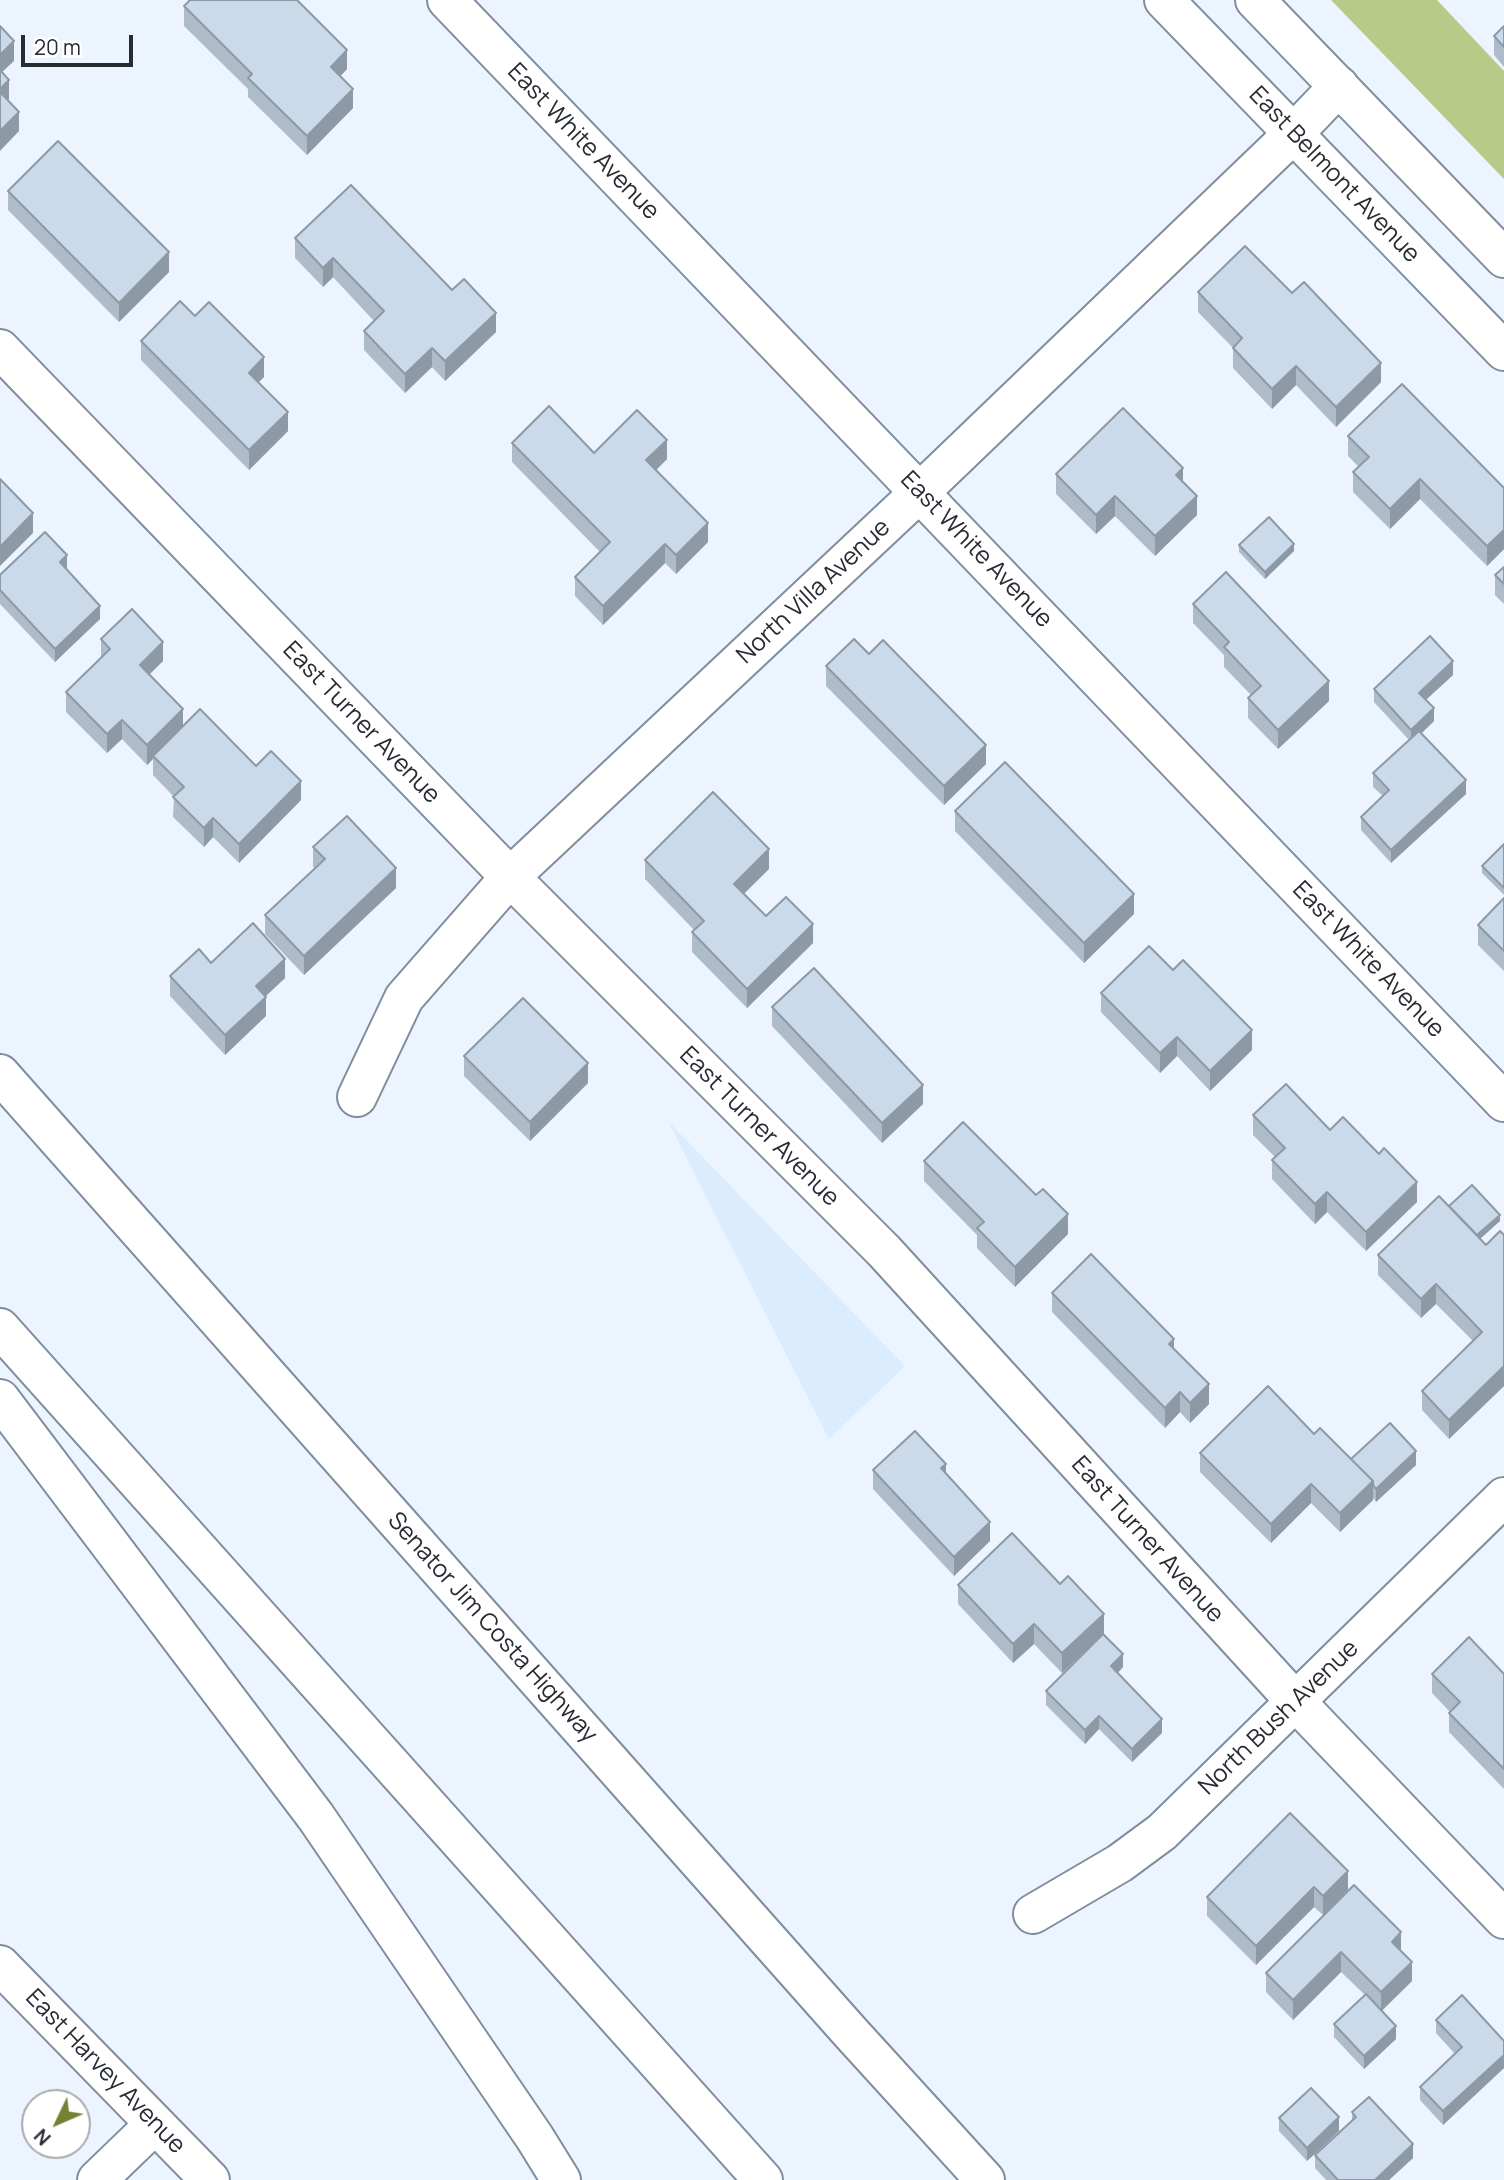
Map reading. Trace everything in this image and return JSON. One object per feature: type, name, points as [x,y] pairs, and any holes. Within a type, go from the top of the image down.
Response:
[{"type":"main road","name":"East White Avenue","points":[[447,0],[1504,1102]]},
{"type":"main road","name":"East Belmont Avenue","points":[[1164,0],[1504,351]]},
{"type":"main road","points":[[1255,0],[1504,258]]},
{"type":"main road","name":"North Villa Avenue","points":[[357,1097],[404,998],[510,877],[920,492],[1339,86]]},
{"type":"main road","name":"East Turner Avenue","points":[[0,349],[510,877],[884,1251],[1296,1702],[1504,1919]]},
{"type":"main road","name":"Senator Jim Costa Highway","points":[[0,1074],[851,2033],[985,2180]]},
{"type":"main road","points":[[0,1328],[763,2180]]},
{"type":"main road","points":[[0,1399],[316,1817],[561,2180]]},
{"type":"main road","name":"North Bush Avenue","points":[[1034,1914],[1120,1863],[1161,1832],[1504,1497]]},
{"type":"main road","name":"East Harvey Avenue","points":[[0,1965],[210,2180]]},
{"type":"main road","points":[[851,2033],[996,2180]]},
{"type":"main road","points":[[97,2180],[155,2124]]},
{"type":"shaded area","points":[[668,1121],[905,1366],[829,1439],[729,1242]]},
{"type":"green space","points":[[1331,0],[1437,0],[1504,71],[1504,179]]},
{"type":"building","points":[[190,0],[297,0],[347,50],[331,67],[353,89],[307,136],[248,78],[252,74],[184,6]]},
{"type":"building","points":[[0,26],[14,41],[0,55]]},
{"type":"building","points":[[1504,26],[1504,47],[1494,36]]},
{"type":"building","points":[[0,70],[9,80],[0,89]]},
{"type":"building","points":[[0,92],[19,112],[0,131]]},
{"type":"building","points":[[58,141],[169,252],[119,303],[8,191]]},
{"type":"building","points":[[351,185],[452,290],[464,279],[496,313],[445,361],[432,348],[405,374],[364,331],[384,311],[333,258],[323,268],[295,238]]},
{"type":"building","points":[[1245,246],[1292,293],[1304,282],[1381,363],[1336,407],[1296,366],[1272,389],[1233,348],[1242,338],[1198,292]]},
{"type":"building","points":[[180,301],[195,316],[209,302],[264,357],[249,373],[288,412],[249,450],[141,341]]},
{"type":"building","points":[[1402,384],[1504,488],[1504,530],[1487,546],[1420,479],[1390,509],[1353,472],[1369,457],[1348,436]]},
{"type":"building","points":[[549,406],[594,453],[637,410],[667,440],[646,460],[708,523],[676,555],[665,544],[603,606],[575,577],[610,542],[512,443]]},
{"type":"building","points":[[1123,408],[1183,468],[1176,475],[1197,496],[1155,536],[1115,496],[1096,515],[1056,474]]},
{"type":"building","points":[[0,479],[33,513],[0,547]]},
{"type":"building","points":[[1269,517],[1294,544],[1265,572],[1239,545]]},
{"type":"building","points":[[45,532],[67,555],[60,562],[100,606],[55,649],[0,590],[0,575]]},
{"type":"building","points":[[1504,567],[1504,584],[1495,575]]},
{"type":"building","points":[[1226,572],[1329,681],[1278,730],[1248,698],[1261,686],[1224,647],[1229,642],[1193,604]]},
{"type":"building","points":[[132,609],[163,642],[140,665],[183,709],[147,745],[122,720],[107,734],[66,692],[110,649],[101,639]]},
{"type":"building","points":[[1430,636],[1453,661],[1419,693],[1434,708],[1411,730],[1374,689]]},
{"type":"building","points":[[854,639],[869,654],[883,640],[986,745],[944,786],[826,666]]},
{"type":"building","points":[[200,709],[256,766],[271,751],[301,781],[239,844],[213,818],[204,828],[173,797],[184,787],[153,756]]},
{"type":"building","points":[[1419,731],[1466,780],[1391,850],[1361,817],[1389,790],[1373,773]]},
{"type":"building","points":[[1005,762],[1134,894],[1084,943],[955,811]]},
{"type":"building","points":[[713,792],[769,849],[734,884],[766,916],[786,897],[813,924],[747,989],[692,932],[704,921],[645,860]]},
{"type":"building","points":[[347,816],[396,868],[304,956],[265,915],[325,859],[313,847]]},
{"type":"building","points":[[1504,844],[1504,888],[1482,866]]},
{"type":"building","points":[[1504,898],[1504,951],[1478,925]]},
{"type":"building","points":[[253,923],[285,959],[256,986],[266,997],[225,1035],[170,976],[199,949],[211,963]]},
{"type":"building","points":[[1149,946],[1173,970],[1183,960],[1252,1030],[1210,1071],[1177,1037],[1160,1053],[1101,993]]},
{"type":"building","points":[[814,968],[923,1085],[882,1123],[772,1007]]},
{"type":"building","points":[[523,998],[588,1063],[530,1122],[464,1056]]},
{"type":"building","points":[[1286,1084],[1330,1130],[1343,1117],[1379,1154],[1384,1148],[1417,1182],[1366,1232],[1327,1192],[1315,1204],[1272,1160],[1285,1148],[1253,1115]]},
{"type":"building","points":[[963,1122],[1036,1195],[1043,1189],[1068,1214],[1015,1267],[977,1228],[984,1222],[924,1161]]},
{"type":"building","points":[[1472,1185],[1500,1215],[1477,1235],[1449,1206]]},
{"type":"building","points":[[1439,1196],[1486,1245],[1500,1231],[1504,1235],[1504,1366],[1449,1420],[1422,1391],[1482,1332],[1436,1284],[1421,1299],[1378,1255]]},
{"type":"building","points":[[1091,1254],[1174,1339],[1169,1344],[1209,1384],[1190,1403],[1180,1392],[1165,1408],[1052,1293]]},
{"type":"building","points":[[1268,1386],[1314,1434],[1320,1428],[1373,1481],[1340,1513],[1311,1484],[1271,1524],[1200,1453]]},
{"type":"building","points":[[1390,1423],[1416,1451],[1376,1489],[1373,1481],[1351,1459]]},
{"type":"building","points":[[915,1431],[946,1464],[941,1468],[990,1522],[954,1557],[873,1470]]},
{"type":"building","points":[[1012,1533],[1060,1584],[1068,1576],[1104,1614],[1062,1653],[1034,1624],[1013,1644],[958,1585]]},
{"type":"building","points":[[1103,1634],[1123,1654],[1111,1666],[1162,1719],[1132,1749],[1099,1716],[1085,1730],[1046,1691]]},
{"type":"building","points":[[1469,1637],[1504,1674],[1504,1769],[1449,1713],[1460,1702],[1432,1674]]},
{"type":"building","points":[[1290,1813],[1348,1871],[1323,1896],[1314,1887],[1256,1946],[1207,1897]]},
{"type":"building","points":[[1354,1885],[1401,1932],[1392,1942],[1412,1962],[1381,1992],[1341,1952],[1293,2000],[1266,1973]]},
{"type":"building","points":[[1366,1994],[1396,2026],[1364,2056],[1334,2024]]},
{"type":"building","points":[[1462,1995],[1504,2041],[1504,2055],[1443,2111],[1420,2087],[1462,2047],[1436,2020]]},
{"type":"building","points":[[1311,2088],[1339,2117],[1307,2148],[1279,2118]]},
{"type":"building","points":[[1369,2097],[1413,2144],[1375,2180],[1338,2180],[1315,2155],[1356,2117],[1352,2112]]}]
